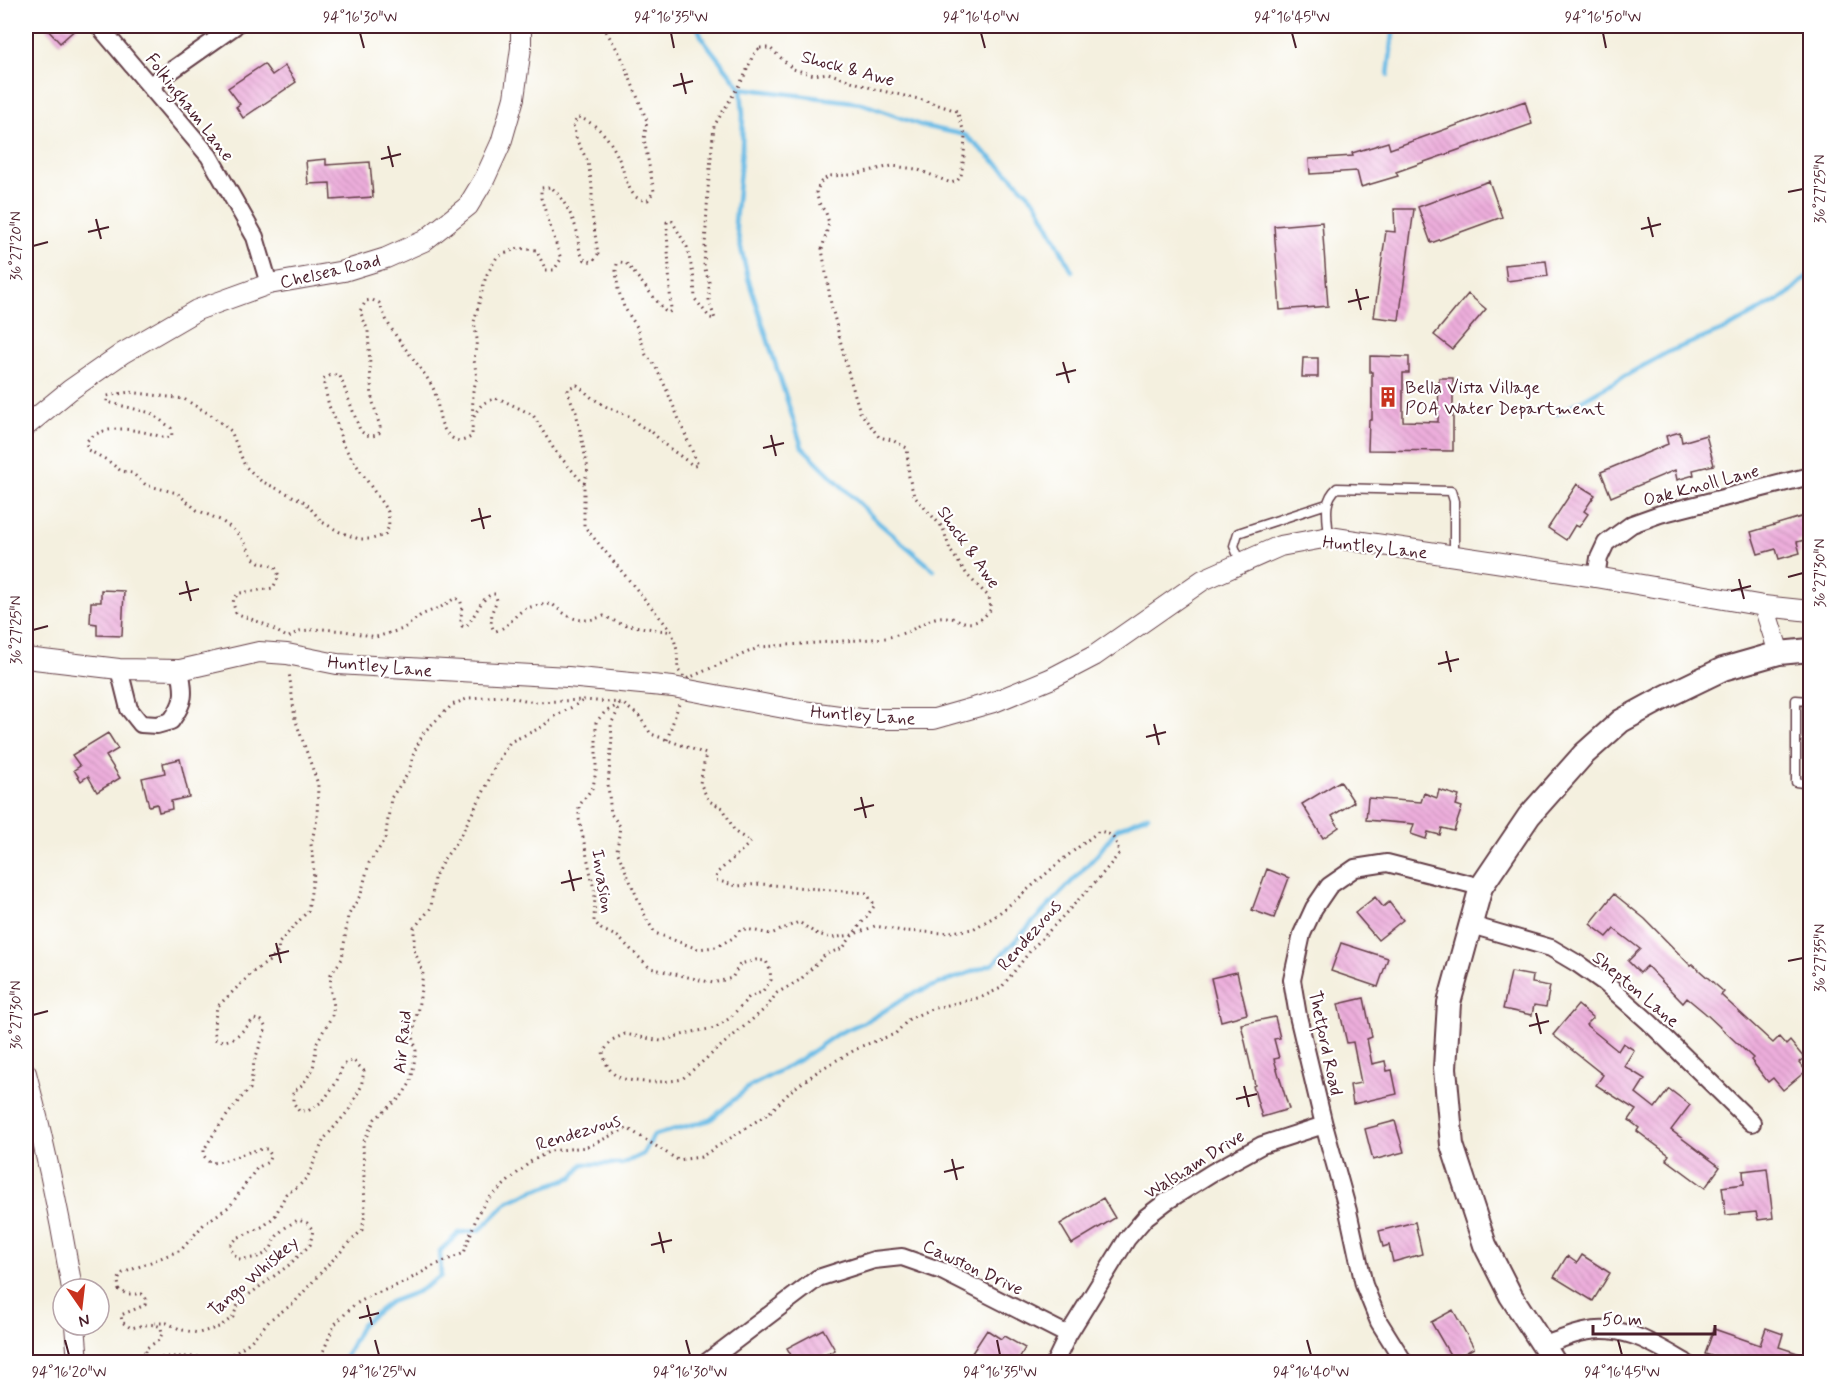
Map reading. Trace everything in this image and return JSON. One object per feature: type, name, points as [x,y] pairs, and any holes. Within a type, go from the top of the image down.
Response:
[{"type":"main road","points":[[1549,1354],[1511,1296],[1485,1245],[1452,1144],[1445,1068],[1449,1004],[1481,887],[1530,816],[1583,755],[1622,721],[1723,669],[1779,653],[1810,650]]},
{"type":"street","name":"Folkingham Lane","points":[[99,26],[209,156],[255,237],[269,284]]},
{"type":"street","points":[[151,85],[235,26]]},
{"type":"street","name":"Chelsea Road","points":[[26,426],[69,390],[123,353],[197,310],[269,284],[344,271],[386,258],[424,241],[468,206],[485,178],[501,143],[514,98],[521,48],[521,26]]},
{"type":"street","name":"Oak Knoll Lane","points":[[1596,577],[1599,558],[1606,543],[1632,524],[1660,514],[1810,476]]},
{"type":"street","name":"Huntley Lane","points":[[26,658],[119,669],[180,670],[259,652],[287,654],[337,664],[568,678],[673,687],[795,710],[861,719],[934,719],[994,702],[1050,679],[1094,656],[1203,580],[1280,546],[1329,537],[1596,577],[1764,606],[1810,611]]},
{"type":"street","points":[[1764,606],[1779,653]]},
{"type":"street","points":[[119,669],[129,709],[141,724],[157,725],[171,722],[181,707],[184,690],[180,670]]},
{"type":"street","name":"Thetford Road","points":[[1404,1362],[1379,1322],[1364,1285],[1348,1211],[1324,1125],[1298,1016],[1292,980],[1302,934],[1314,908],[1329,886],[1355,868],[1387,863],[1481,887]]},
{"type":"street","name":"Shepton Lane","points":[[1471,925],[1551,948],[1605,983],[1649,1022],[1752,1123]]},
{"type":"street","points":[[26,1073],[62,1226],[70,1277]]},
{"type":"street","name":"Walsham Drive","points":[[1055,1362],[1068,1335],[1127,1239],[1146,1217],[1213,1172],[1262,1146],[1324,1125]]},
{"type":"street","name":"Cawston Drive","points":[[707,1362],[818,1278],[874,1260],[902,1257],[942,1271],[1068,1335]]},
{"type":"street","points":[[1549,1354],[1586,1331],[1623,1331],[1652,1343],[1685,1362]]},
{"type":"street","points":[[76,1337],[78,1362]]},
{"type":"lane","points":[[1329,537],[1327,504],[1330,494],[1337,488],[1451,491],[1454,501],[1454,556]]},
{"type":"lane","points":[[1241,563],[1234,546],[1238,533],[1327,504]]},
{"type":"lane","points":[[1810,701],[1796,700],[1796,783],[1810,784]]},
{"type":"path","points":[[603,26],[621,56],[647,121],[644,139],[654,191],[648,200],[640,200],[634,196],[608,138],[590,121],[578,117],[573,125],[577,141],[588,162],[598,254],[593,262],[585,260],[579,252],[576,229],[560,195],[550,187],[541,188],[541,198],[561,259],[554,270],[546,270],[536,250],[519,248],[497,257],[486,276],[474,322],[477,339],[474,360],[477,378],[473,391],[472,436],[460,441],[451,437],[440,420],[439,402],[431,385],[389,327],[378,303],[372,300],[362,304],[360,315],[369,331],[372,399],[380,427],[379,433],[372,436],[364,435],[360,430],[340,376],[336,374],[323,380],[322,384],[343,445],[388,512],[389,526],[384,535],[372,539],[359,539],[322,522],[305,502],[261,482],[245,466],[231,431],[184,399],[130,392],[107,396],[107,402],[151,413],[171,428],[172,436],[166,438],[120,429],[105,430],[86,442],[88,450],[121,471],[132,473],[146,485],[177,493],[197,510],[220,520],[244,541],[253,558],[275,567],[279,576],[273,588],[240,593],[234,597],[234,608],[236,613],[266,625],[285,636],[287,642],[290,635],[299,631],[322,629],[376,637],[403,629],[421,615],[455,598],[460,600],[462,605],[460,620],[462,626],[465,627],[470,623],[483,601],[492,594],[495,594],[497,600],[491,624],[496,631],[510,624],[520,612],[534,605],[552,604],[566,616],[580,621],[604,616],[621,624],[672,632]]},
{"type":"path","name":"Shock & Awe","points":[[584,484],[588,469],[587,458],[576,412],[568,393],[568,388],[573,386],[580,387],[607,407],[631,417],[694,466],[698,465],[665,386],[654,364],[646,355],[637,327],[624,307],[618,289],[616,271],[617,264],[626,263],[665,311],[671,312],[667,222],[672,221],[687,247],[694,279],[695,299],[710,318],[716,319],[709,301],[709,282],[704,266],[714,126],[744,76],[753,55],[760,48],[770,48],[793,69],[814,75],[828,73],[957,111],[965,135],[961,176],[957,181],[951,183],[916,169],[891,166],[850,175],[829,176],[821,182],[816,192],[829,223],[822,249],[831,304],[860,412],[879,437],[892,440],[907,448],[909,477],[914,496],[943,528],[951,550],[968,576],[989,597],[992,609],[982,620],[965,623],[944,616],[886,638],[760,647],[686,679],[678,670],[677,650],[672,632]]},
{"type":"path","points":[[474,420],[478,409],[487,400],[494,399],[500,399],[533,415],[555,451],[584,484],[584,526],[672,632]]},
{"type":"path","points":[[173,1362],[167,1357],[149,1359],[145,1357],[145,1349],[157,1342],[162,1334],[160,1327],[149,1324],[131,1328],[122,1322],[121,1315],[145,1305],[146,1299],[142,1294],[127,1294],[119,1290],[117,1280],[123,1273],[181,1250],[204,1224],[230,1206],[257,1168],[268,1162],[271,1155],[267,1149],[258,1149],[223,1162],[210,1163],[204,1156],[204,1150],[233,1110],[238,1099],[250,1089],[254,1062],[266,1028],[262,1021],[254,1019],[232,1040],[223,1042],[215,1039],[213,1025],[217,1007],[253,972],[271,960],[278,952],[279,943],[308,911],[314,873],[311,844],[317,819],[318,784],[296,719],[288,662]]},
{"type":"path","name":"Tango Whiskey","points":[[149,1324],[167,1323],[182,1330],[199,1333],[219,1328],[233,1317],[239,1302],[288,1265],[310,1245],[313,1230],[308,1223],[298,1220],[276,1237],[270,1249],[259,1256],[239,1259],[232,1252],[231,1245],[237,1238],[264,1226],[275,1216],[286,1194],[299,1186],[308,1176],[324,1139],[349,1110],[361,1087],[364,1071],[353,1060],[343,1065],[336,1083],[323,1101],[308,1111],[299,1111],[292,1102],[293,1092],[303,1084],[313,1069],[317,1042],[332,1016],[334,1006],[330,988],[331,974],[342,959],[348,916],[361,894],[369,863],[385,840],[391,798],[410,772],[414,752],[424,732],[452,705],[469,698],[505,696],[534,702],[584,700]]},
{"type":"path","points":[[666,741],[681,698]]},
{"type":"path","points":[[584,700],[622,703],[639,716],[651,734],[706,754],[700,783],[709,801],[723,808],[735,832],[751,842],[718,872],[715,880],[737,886],[761,884],[866,893],[875,904],[852,935]]},
{"type":"path","name":"Air Raid","points":[[167,1357],[228,1357],[250,1342],[271,1319],[294,1303],[362,1230],[365,1214],[363,1143],[375,1119],[401,1097],[411,1082],[416,1051],[413,1035],[423,972],[414,950],[414,928],[431,908],[434,878],[458,842],[496,764],[510,742],[542,727],[554,717],[584,700]]},
{"type":"path","name":"Invasion","points":[[622,703],[605,712],[596,722],[596,771],[593,787],[579,806],[579,819],[595,894],[594,921],[601,929],[618,938],[650,968],[713,983],[732,978],[740,964],[756,960],[766,961],[771,980],[762,992],[749,997],[730,1018],[715,1028],[661,1041],[625,1034],[612,1040],[603,1052],[606,1065],[617,1076],[642,1082],[666,1083],[682,1079],[767,1007],[777,993],[800,980],[826,954],[843,948],[852,935]]},
{"type":"path","name":"Rendezvous","points":[[318,1362],[334,1325],[354,1305],[464,1253],[478,1213],[487,1200],[530,1162],[550,1151],[587,1147],[627,1128],[678,1160],[701,1157],[769,1113],[792,1090],[820,1069],[862,1046],[895,1034],[909,1019],[931,1009],[982,997],[1001,988],[1031,950],[1099,879],[1119,854],[1117,841],[1107,832],[1099,831],[1018,898],[973,928],[943,933],[903,931],[875,926],[852,935],[831,938],[815,933],[799,922],[771,934],[746,928],[716,947],[698,949],[655,933],[646,920],[617,851],[620,826],[611,814],[608,785],[612,749],[611,723],[622,703]]},
{"type":"building","points":[[44,26],[79,26],[60,43]]},
{"type":"building","points":[[264,64],[272,75],[285,66],[296,82],[243,118],[236,107],[240,104],[228,88]]},
{"type":"building","points":[[1525,101],[1532,124],[1396,172],[1398,176],[1361,187],[1357,171],[1310,174],[1309,159],[1353,156],[1352,153],[1388,142],[1390,149]]},
{"type":"building","points":[[326,159],[326,165],[370,162],[373,197],[331,200],[330,183],[308,184],[306,161]]},
{"type":"building","points":[[1489,181],[1502,217],[1431,243],[1418,207]]},
{"type":"building","points":[[1394,209],[1414,209],[1399,320],[1374,317],[1386,231],[1395,232]]},
{"type":"building","points":[[1322,222],[1328,306],[1280,310],[1274,226]]},
{"type":"building","points":[[1546,261],[1548,276],[1507,281],[1505,265]]},
{"type":"building","points":[[1468,294],[1486,309],[1452,349],[1434,335]]},
{"type":"building","name":"Bella Vista Village POA Water Department","points":[[1370,356],[1409,357],[1409,373],[1403,373],[1403,421],[1438,422],[1439,378],[1453,378],[1453,451],[1368,450],[1369,420],[1372,420]]},
{"type":"building","points":[[1303,358],[1318,358],[1318,377],[1302,377]]},
{"type":"building","points":[[1680,432],[1682,442],[1706,435],[1714,465],[1693,470],[1694,475],[1677,480],[1675,470],[1611,497],[1601,472],[1668,444],[1666,436]]},
{"type":"building","points":[[1577,484],[1595,495],[1584,511],[1588,514],[1579,527],[1575,525],[1566,540],[1548,528]]},
{"type":"building","points":[[1801,517],[1808,539],[1797,542],[1800,553],[1779,559],[1776,549],[1758,554],[1751,532]]},
{"type":"building","points":[[101,590],[124,591],[122,636],[97,635],[97,624],[90,623],[91,602],[101,602]]},
{"type":"building","points":[[108,733],[118,749],[106,756],[120,778],[97,792],[88,776],[81,781],[74,770],[80,766],[72,755]]},
{"type":"building","points":[[180,759],[189,797],[171,801],[172,809],[159,812],[157,804],[149,806],[142,778],[165,773],[163,763]]},
{"type":"building","points":[[1340,781],[1354,802],[1332,816],[1339,827],[1323,838],[1302,804]]},
{"type":"building","points":[[1439,790],[1459,796],[1456,805],[1462,807],[1454,831],[1442,828],[1440,835],[1428,832],[1426,839],[1411,834],[1414,824],[1366,820],[1368,798],[1421,802],[1424,793],[1437,798]]},
{"type":"building","points":[[1267,869],[1289,878],[1274,918],[1252,910]]},
{"type":"building","points":[[1614,894],[1645,919],[1690,965],[1692,964],[1724,992],[1721,995],[1773,1043],[1779,1037],[1786,1045],[1790,1041],[1804,1058],[1799,1062],[1806,1071],[1783,1090],[1773,1078],[1768,1082],[1751,1060],[1753,1058],[1705,1013],[1687,998],[1683,1003],[1647,966],[1640,973],[1628,961],[1640,949],[1614,929],[1607,937],[1590,924]]},
{"type":"building","points":[[1375,897],[1383,907],[1389,902],[1403,920],[1378,940],[1355,913]]},
{"type":"building","points":[[1341,943],[1388,958],[1378,987],[1331,971]]},
{"type":"building","points":[[1237,972],[1247,1014],[1221,1021],[1211,978]]},
{"type":"building","points":[[1511,972],[1533,976],[1532,983],[1550,986],[1546,1007],[1534,1005],[1532,1015],[1503,1009]]},
{"type":"building","points":[[1364,998],[1372,1037],[1367,1039],[1372,1064],[1385,1061],[1387,1071],[1392,1070],[1397,1094],[1353,1104],[1350,1085],[1361,1083],[1353,1042],[1347,1043],[1338,1004]]},
{"type":"building","points":[[1578,1005],[1593,1018],[1586,1025],[1618,1051],[1623,1043],[1634,1050],[1624,1066],[1645,1079],[1636,1093],[1655,1108],[1669,1089],[1690,1105],[1671,1130],[1720,1167],[1705,1188],[1666,1159],[1669,1155],[1637,1131],[1639,1128],[1629,1120],[1636,1110],[1596,1085],[1603,1075],[1553,1035]]},
{"type":"building","points":[[1275,1017],[1280,1038],[1274,1039],[1279,1058],[1274,1059],[1289,1109],[1262,1117],[1253,1086],[1255,1085],[1241,1024]]},
{"type":"building","points":[[1395,1121],[1404,1152],[1373,1160],[1365,1129]]},
{"type":"building","points":[[1767,1168],[1773,1218],[1758,1220],[1756,1212],[1726,1215],[1722,1187],[1744,1184],[1743,1171]]},
{"type":"building","points":[[1103,1198],[1115,1218],[1072,1244],[1060,1224]]},
{"type":"building","points":[[1415,1222],[1422,1254],[1393,1262],[1389,1245],[1383,1247],[1379,1231]]},
{"type":"building","points":[[1582,1255],[1610,1273],[1593,1301],[1554,1277],[1567,1256],[1577,1263]]},
{"type":"building","points":[[1453,1310],[1474,1348],[1453,1360],[1431,1322]]},
{"type":"building","points":[[1766,1328],[1783,1334],[1779,1347],[1810,1357],[1810,1362],[1731,1362],[1705,1354],[1714,1329],[1760,1345]]},
{"type":"building","points":[[823,1329],[835,1350],[823,1356],[826,1362],[795,1362],[787,1348]]},
{"type":"building","points":[[987,1330],[1001,1339],[1004,1336],[1025,1348],[1017,1362],[988,1362],[972,1353]]},
{"type":"waterway","points":[[697,26],[702,38],[741,88],[742,149],[735,222],[748,278],[802,447],[879,523],[934,570]]},
{"type":"waterway","points":[[1388,75],[1394,26]]},
{"type":"waterway","points":[[741,88],[861,103],[923,126],[965,135],[1009,174],[1036,202],[1072,271]]},
{"type":"waterway","points":[[1557,414],[1668,352],[1728,328],[1787,295],[1810,274]]},
{"type":"waterway","points":[[343,1362],[362,1324],[390,1302],[419,1291],[441,1276],[440,1251],[459,1233],[480,1230],[508,1202],[573,1177],[583,1164],[622,1164],[643,1154],[654,1135],[710,1120],[749,1087],[801,1059],[837,1034],[873,1018],[909,995],[993,964],[1097,855],[1117,829],[1148,815]]},
{"type":"place","name":"Bella Vista Village POA Water Department","points":[[1388,397]]}]
